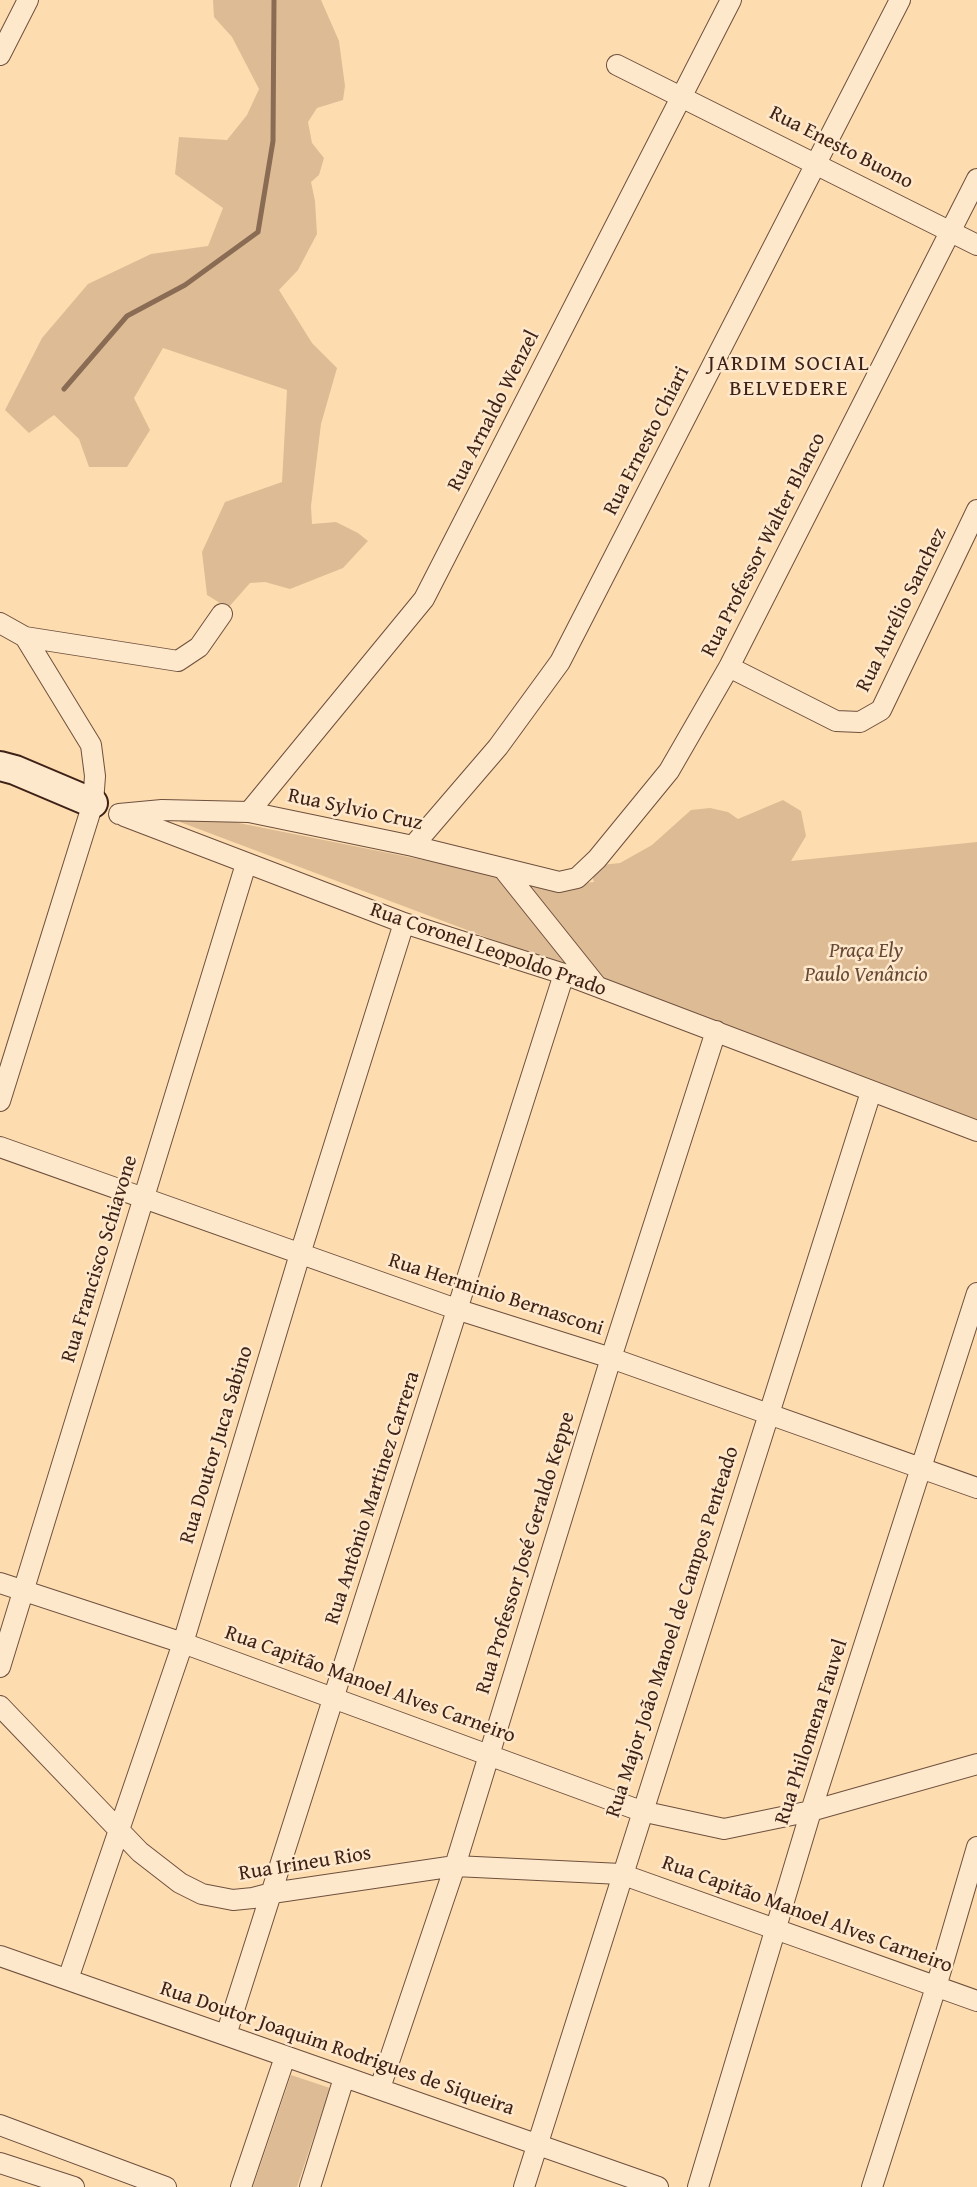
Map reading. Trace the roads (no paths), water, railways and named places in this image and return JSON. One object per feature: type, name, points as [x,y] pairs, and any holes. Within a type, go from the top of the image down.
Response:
[{"type":"street","points":[[0,55],[28,0]]},
{"type":"street","name":"Rua Arnaldo Wenzel","points":[[249,812],[424,599],[731,0]]},
{"type":"street","name":"Rua Ernesto Chiari","points":[[413,846],[498,747],[560,662],[900,0]]},
{"type":"street","name":"Rua Enesto Buono","points":[[617,65],[977,245]]},
{"type":"street","name":"Rua Professor Walter Blanco","points":[[577,878],[597,860],[669,771],[729,667],[977,179]]},
{"type":"street","name":"Rua Aurélio Sanchez","points":[[729,667],[836,721],[860,722],[881,710],[977,510]]},
{"type":"street","points":[[0,623],[25,637],[178,661],[199,647],[222,614]]},
{"type":"street","points":[[0,1101],[93,803],[95,760],[91,745],[25,637]]},
{"type":"street","name":"Rua Coronel Leopoldo Prado","points":[[0,766],[15,770],[246,864],[404,923],[564,974],[977,1131]]},
{"type":"street","name":"Rua Sylvio Cruz","points":[[120,814],[162,810],[249,812],[413,846],[559,882],[577,878]]},
{"type":"street","name":"Rua Francisco Schiavone","points":[[0,1667],[246,864]]},
{"type":"street","points":[[504,870],[598,987]]},
{"type":"street","name":"Rua Doutor Juca Sabino","points":[[68,1979],[183,1643],[300,1254],[404,923]]},
{"type":"street","name":"Rua Antônio Martinez Carrera","points":[[226,2035],[459,1310],[564,974]]},
{"type":"street","name":"Rua Professor José Geraldo Keppe","points":[[380,2088],[455,1866],[611,1358],[716,1031]]},
{"type":"street","name":"Rua Major João Manoel de Campos Penteado","points":[[524,2187],[621,1874],[871,1092]]},
{"type":"street","name":"Rua Herminio Bernasconi","points":[[0,1147],[459,1310],[611,1358],[977,1488]]},
{"type":"street","name":"Rua Philomena Fauvel","points":[[698,2187],[811,1811],[977,1293]]},
{"type":"street","name":"Rua Capitão Manoel Alves Carneiro","points":[[0,1583],[183,1643],[490,1753],[641,1811],[724,1829],[811,1811]]},
{"type":"street","name":"Rua Irineu Rios","points":[[0,1706],[159,1869],[202,1894],[233,1899],[455,1866],[621,1874]]},
{"type":"street","points":[[811,1811],[977,1764]]},
{"type":"street","points":[[872,2187],[936,1987],[977,1847]]},
{"type":"street","name":"Rua Capitão Manoel Alves Carneiro","points":[[621,1874],[977,2001]]},
{"type":"street","name":"Rua Doutor Joaquim Rodrigues de Siqueira","points":[[0,1956],[285,2058],[380,2088],[658,2187]]},
{"type":"street","points":[[241,2187],[285,2058]]},
{"type":"street","points":[[310,2187],[344,2078]]},
{"type":"street","points":[[0,2125],[166,2187]]},
{"type":"street","points":[[0,2163],[74,2187]]},
{"type":"waterway","points":[[64,389],[127,316],[185,285],[258,232],[273,141],[274,0]]},
{"type":"district","name":"JARDIM SOCIAL BELVEDERE","points":[[789,376]]},
{"type":"park label","name":"Praça Ely Paulo Venâncio","points":[[866,964]]}]
